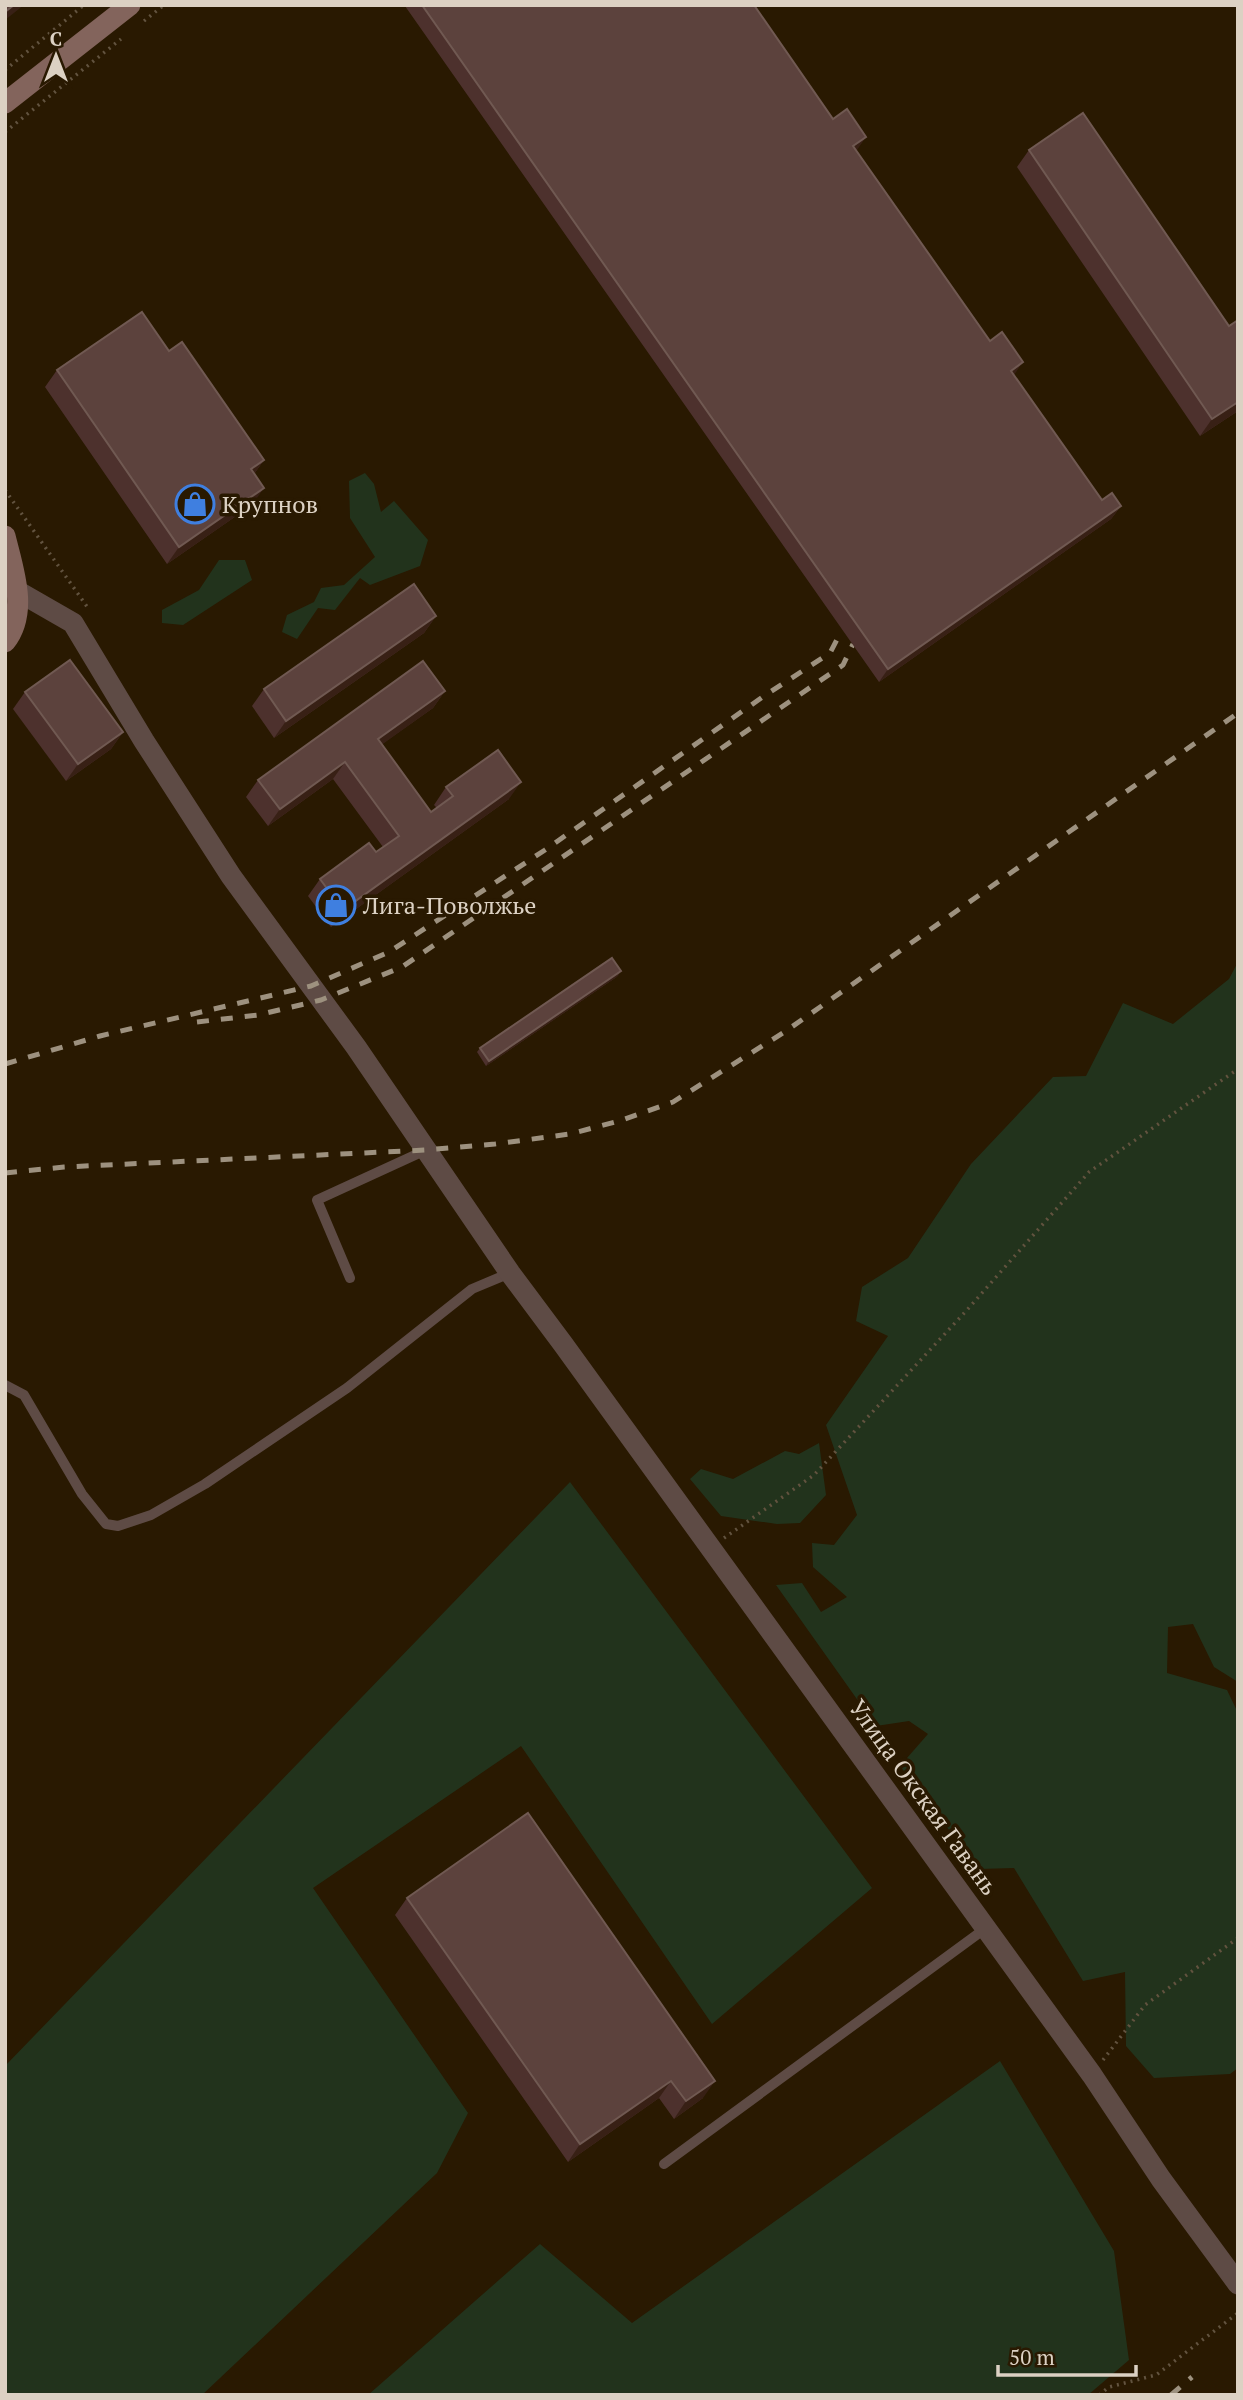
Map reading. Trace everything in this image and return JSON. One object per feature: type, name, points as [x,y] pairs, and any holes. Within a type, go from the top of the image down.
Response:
[{"type":"street","points":[[5,103],[136,14]]},
{"type":"street","points":[[5,536],[19,592],[12,634],[5,642]]},
{"type":"street","name":"Улица Окская Гавань","points":[[19,592],[73,623],[144,741],[231,876],[356,1047],[510,1273],[1092,2075],[1161,2179],[1238,2284]]},
{"type":"lane","points":[[350,1278],[317,1200],[426,1150]]},
{"type":"lane","points":[[5,1385],[24,1395],[82,1494],[106,1524],[118,1526],[151,1515],[205,1483],[347,1388],[472,1289],[510,1273]]},
{"type":"lane","points":[[664,2164],[986,1928]]},
{"type":"path","points":[[5,70],[84,5]]},
{"type":"path","points":[[136,14],[164,5]]},
{"type":"path","points":[[5,132],[121,39]]},
{"type":"path","points":[[5,490],[89,610]]},
{"type":"path","points":[[711,1547],[814,1475],[967,1310],[1089,1171],[1238,1069]]},
{"type":"path","points":[[1092,2075],[1146,2005],[1238,1938]]},
{"type":"path","points":[[1099,2395],[1109,2387],[1156,2375],[1238,2314]]},
{"type":"green space","points":[[365,473],[374,484],[381,512],[394,501],[428,540],[420,566],[370,585],[360,578],[335,610],[318,608],[297,639],[282,632],[287,615],[314,602],[321,588],[344,585],[375,557],[350,518],[349,481]]},
{"type":"green space","points":[[219,560],[245,560],[252,580],[183,625],[162,623],[162,610],[199,590]]},
{"type":"green space","points":[[1238,962],[1238,1682],[1214,1667],[1193,1624],[1168,1627],[1167,1673],[1227,1690],[1238,1713],[1238,2068],[1230,2074],[1154,2078],[1126,2046],[1125,1972],[1083,1981],[1014,1868],[979,1869],[900,1766],[928,1734],[909,1721],[876,1726],[776,1585],[802,1583],[821,1612],[847,1597],[813,1567],[812,1543],[834,1545],[857,1515],[826,1425],[888,1336],[856,1321],[862,1287],[908,1258],[971,1164],[1053,1077],[1086,1076],[1123,1003],[1173,1024],[1229,979]]},
{"type":"green space","points":[[819,1443],[826,1495],[800,1523],[777,1524],[721,1516],[690,1479],[701,1469],[733,1479],[785,1451],[799,1454]]},
{"type":"green space","points":[[570,1482],[872,1888],[712,2024],[521,1746],[313,1888],[468,2113],[437,2173],[202,2395],[5,2395],[5,2066]]},
{"type":"green space","points":[[1000,2061],[1114,2251],[1129,2360],[1088,2395],[368,2395],[540,2244],[632,2323]]},
{"type":"building","points":[[5,5],[14,5],[5,12]]},
{"type":"building","points":[[422,5],[754,5],[833,119],[847,109],[866,137],[853,146],[990,341],[1002,332],[1023,362],[1011,371],[1102,500],[1112,493],[1121,506],[888,669]]},
{"type":"building","points":[[1083,113],[1229,326],[1238,320],[1238,402],[1212,419],[1029,150]]},
{"type":"building","points":[[142,312],[169,351],[182,342],[264,460],[251,469],[264,488],[179,547],[57,370]]},
{"type":"building","points":[[414,584],[436,616],[286,721],[264,689]]},
{"type":"building","points":[[70,660],[123,732],[78,764],[25,692]]},
{"type":"building","points":[[423,661],[445,691],[378,739],[431,812],[453,796],[446,787],[498,750],[521,782],[343,910],[320,879],[369,843],[376,852],[399,836],[345,762],[280,809],[258,780]]},
{"type":"building","points":[[612,958],[621,971],[489,1061],[480,1048]]},
{"type":"building","points":[[528,1813],[715,2081],[686,2101],[671,2081],[580,2144],[407,1898]]},
{"type":"railway","points":[[5,1064],[100,1036],[311,986],[389,952],[545,850],[764,696],[830,653],[842,630]]},
{"type":"railway","points":[[197,1022],[258,1015],[321,1000],[402,967],[843,665],[853,644]]},
{"type":"railway","points":[[5,1173],[64,1167],[426,1150],[495,1144],[570,1134],[619,1121],[673,1102],[786,1031],[1238,713]]},
{"type":"railway","points":[[1171,2395],[1192,2377]]},
{"type":"place","name":"Крупнов","points":[[195,504]]},
{"type":"place","name":"Лига-Поволжье","points":[[336,905]]}]
